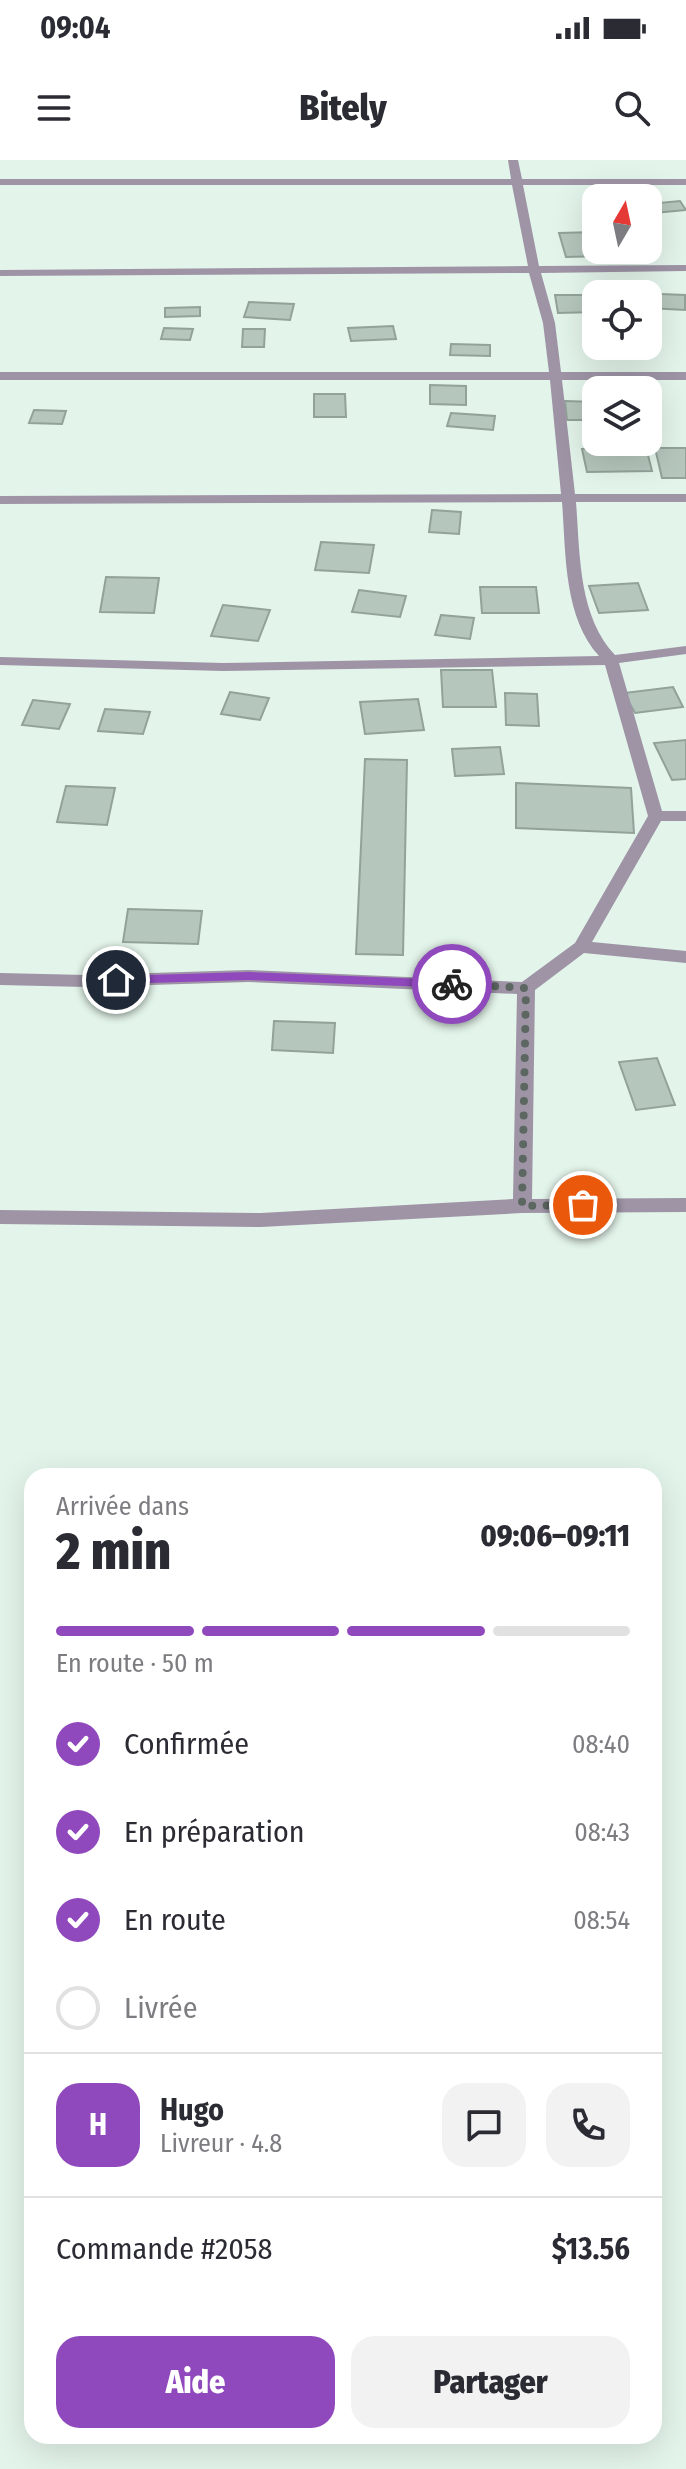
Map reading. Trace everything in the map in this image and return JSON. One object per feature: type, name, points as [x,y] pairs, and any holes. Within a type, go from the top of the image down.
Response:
[{"type":"street","points":[[0,979],[86,981],[248,976],[526,988],[581,947],[656,816],[611,660],[597,645],[585,618],[575,577],[564,444],[549,323],[534,268],[513,160]]},
{"type":"street","points":[[0,182],[686,182]]},
{"type":"street","points":[[0,273],[686,268]]},
{"type":"street","points":[[0,376],[686,376]]},
{"type":"street","points":[[0,500],[686,498]]},
{"type":"street","points":[[0,661],[223,667],[611,660],[686,650]]},
{"type":"street","points":[[656,816],[686,816]]},
{"type":"street","points":[[581,947],[686,957]]},
{"type":"street","points":[[522,1206],[526,988]]},
{"type":"street","points":[[0,1217],[261,1220],[522,1206],[686,1205]]},
{"type":"building","points":[[680,201],[686,210],[662,212],[662,203]]},
{"type":"building","points":[[582,232],[582,257],[566,257],[559,233]]},
{"type":"building","points":[[662,294],[685,295],[685,310],[662,309]]},
{"type":"building","points":[[555,295],[582,295],[582,312],[558,313]]},
{"type":"building","points":[[249,302],[294,304],[290,320],[244,317]]},
{"type":"building","points":[[200,307],[200,316],[165,317],[165,308]]},
{"type":"building","points":[[393,326],[396,339],[351,341],[348,328]]},
{"type":"building","points":[[164,328],[193,329],[190,340],[161,339]]},
{"type":"building","points":[[243,329],[265,329],[264,347],[242,347]]},
{"type":"building","points":[[451,344],[490,345],[490,356],[450,355]]},
{"type":"building","points":[[430,385],[466,386],[466,405],[430,404]]},
{"type":"building","points":[[314,394],[345,394],[346,417],[314,417]]},
{"type":"building","points":[[565,401],[582,402],[582,420],[567,420]]},
{"type":"building","points":[[34,410],[66,411],[62,424],[29,423]]},
{"type":"building","points":[[451,413],[495,416],[493,430],[447,426]]},
{"type":"building","points":[[662,448],[686,448],[686,478],[662,478],[657,456],[662,456]]},
{"type":"building","points":[[584,456],[648,456],[652,471],[587,472]]},
{"type":"building","points":[[432,510],[461,512],[459,534],[429,532]]},
{"type":"building","points":[[321,542],[374,545],[369,573],[315,570]]},
{"type":"building","points":[[106,577],[159,578],[154,613],[100,612]]},
{"type":"building","points":[[638,583],[648,610],[599,613],[589,586]]},
{"type":"building","points":[[480,587],[536,587],[539,613],[482,613]]},
{"type":"building","points":[[359,590],[406,596],[400,617],[352,612]]},
{"type":"building","points":[[223,605],[270,610],[258,641],[211,636]]},
{"type":"building","points":[[441,615],[474,618],[470,639],[435,635]]},
{"type":"building","points":[[441,670],[492,670],[496,707],[443,707]]},
{"type":"building","points":[[673,687],[683,707],[635,713],[624,693]]},
{"type":"building","points":[[230,692],[269,698],[260,720],[221,714]]},
{"type":"building","points":[[505,693],[537,694],[539,726],[506,725]]},
{"type":"building","points":[[418,699],[424,730],[365,734],[360,702]]},
{"type":"building","points":[[33,700],[70,704],[59,729],[22,725]]},
{"type":"building","points":[[105,709],[150,712],[143,734],[98,731]]},
{"type":"building","points":[[686,740],[686,779],[672,780],[654,743]]},
{"type":"building","points":[[500,747],[504,774],[455,776],[452,749]]},
{"type":"building","points":[[365,759],[407,760],[403,955],[356,954]]},
{"type":"building","points":[[516,783],[631,788],[634,833],[516,828]]},
{"type":"building","points":[[66,786],[115,788],[107,825],[57,822]]},
{"type":"building","points":[[128,909],[202,911],[198,944],[123,942]]},
{"type":"building","points":[[274,1021],[335,1023],[333,1053],[272,1050]]},
{"type":"building","points":[[657,1058],[675,1105],[636,1110],[619,1062]]},
{"type":"way so far","points":[[452,984],[526,988],[522,1206],[583,1205]]},
{"type":"route","points":[[116,980],[248,976],[452,984]]}]
